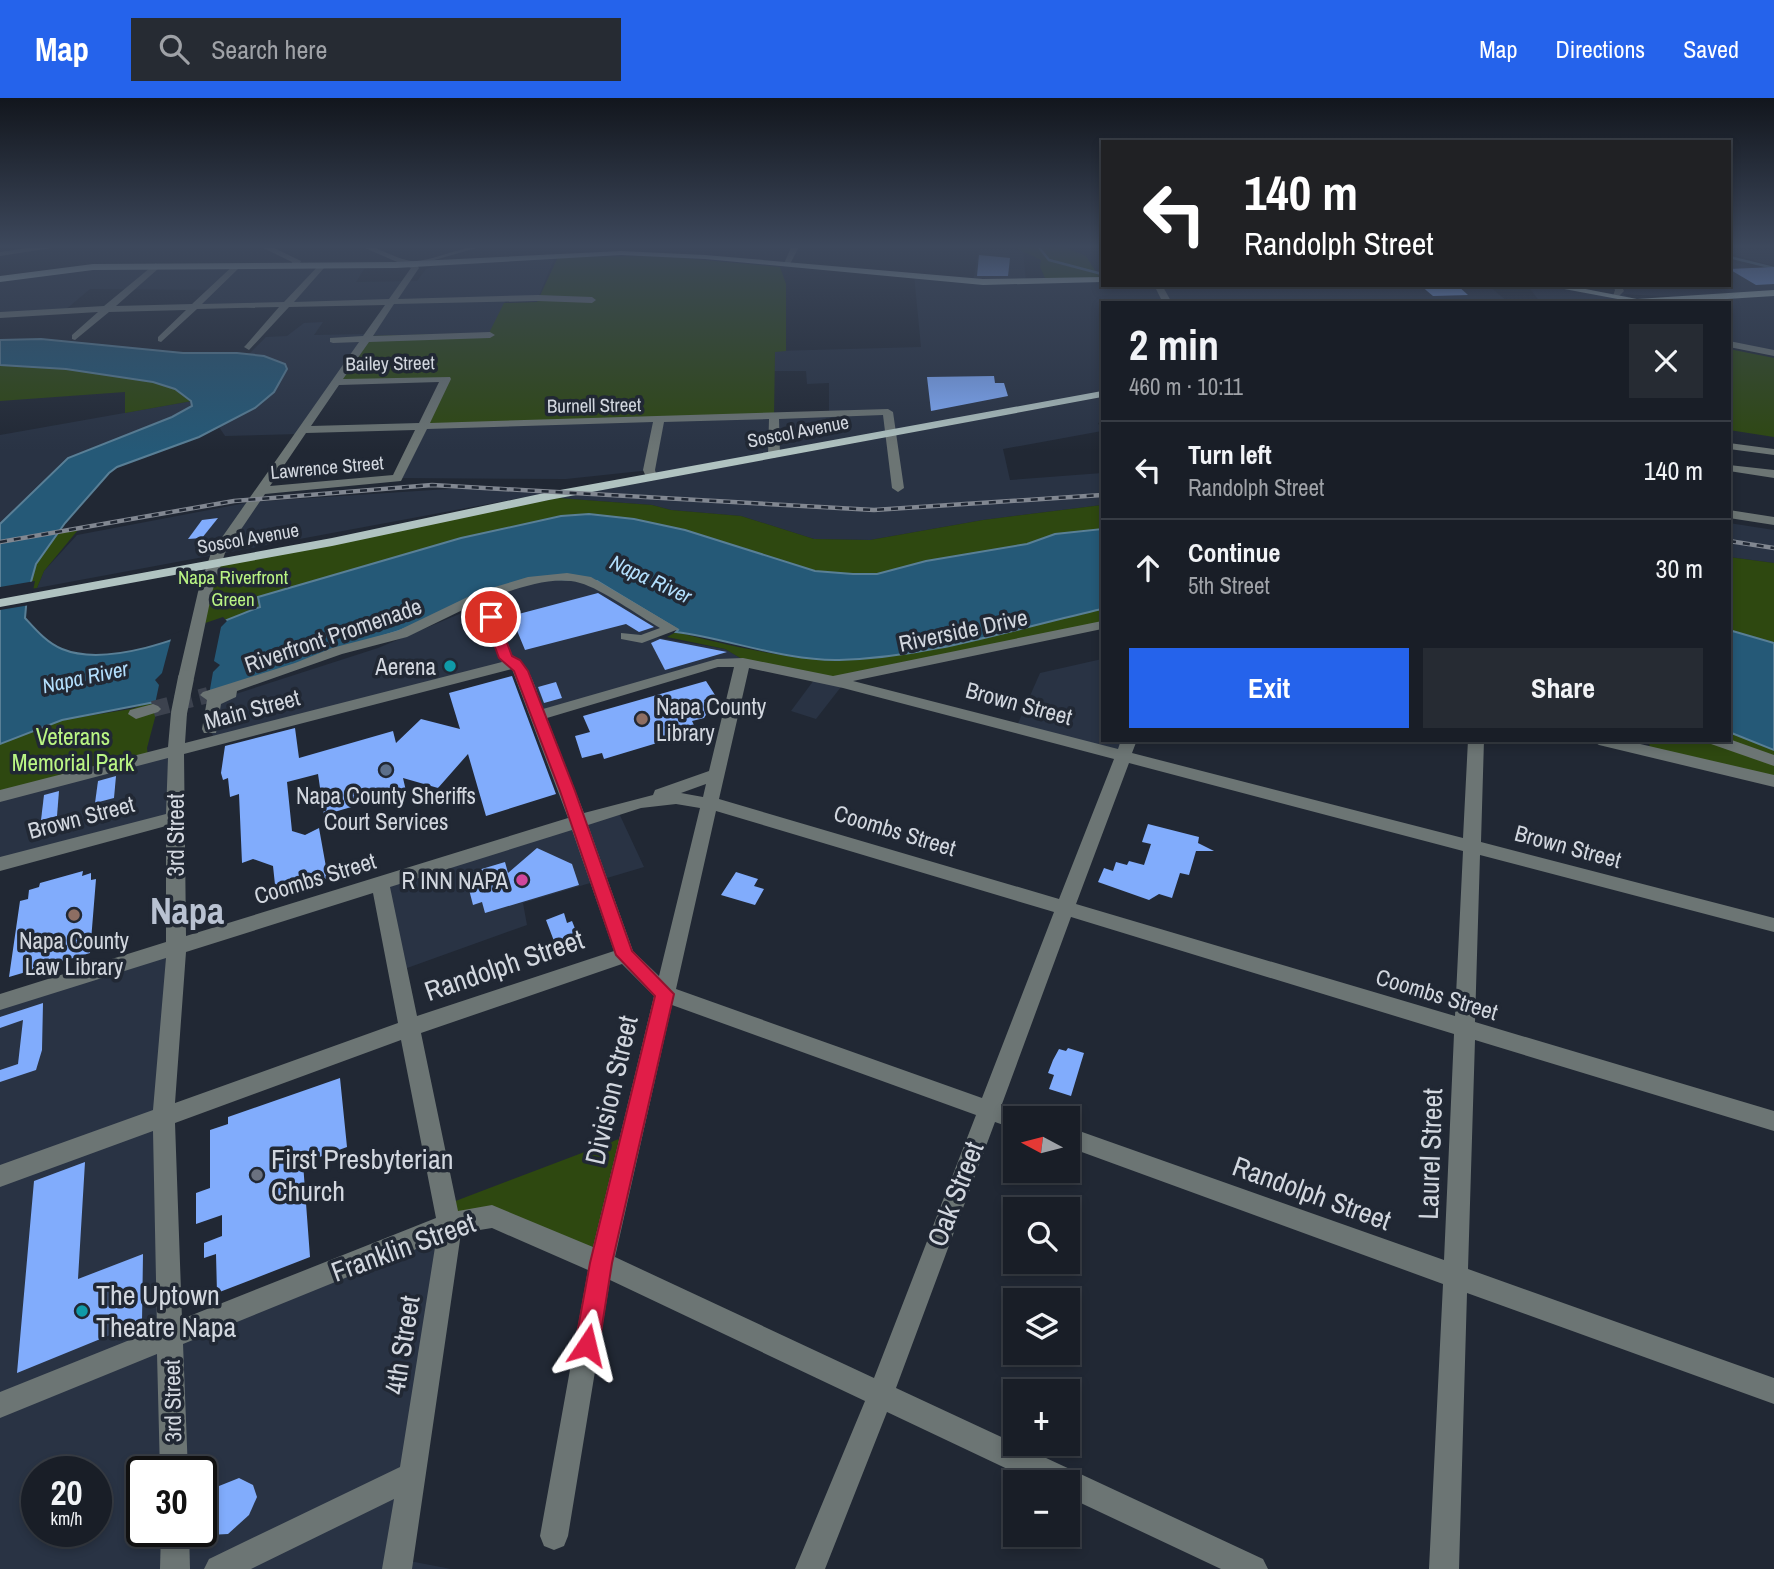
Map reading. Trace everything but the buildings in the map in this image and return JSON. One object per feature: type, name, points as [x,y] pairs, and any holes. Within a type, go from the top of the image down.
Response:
[{"type":"main road","name":"Soscol Avenue","points":[[0,603],[35,592],[491,503],[501,505],[1101,394]]},
{"type":"main road","name":"Soscol Avenue","points":[[0,594],[35,592]]},
{"type":"street","points":[[0,315],[24,314]]},
{"type":"street","points":[[75,337],[102,314]]},
{"type":"street","points":[[161,339],[186,314]]},
{"type":"street","points":[[249,347],[281,314]]},
{"type":"street","name":"3rd Street","points":[[174,1456],[164,1118],[166,1052],[174,1002],[175,752],[179,713],[205,592],[216,558],[259,491],[384,314]]},
{"type":"street","points":[[333,340],[490,335]]},
{"type":"street","points":[[1731,344],[1774,353]]},
{"type":"street","name":"Bailey Street","points":[[335,382],[446,379],[422,426]]},
{"type":"street","name":"Burnell Street","points":[[301,430],[888,412],[890,433]]},
{"type":"street","points":[[774,455],[775,417]]},
{"type":"street","points":[[651,477],[649,470],[659,421]]},
{"type":"street","name":"Lawrence Street","points":[[259,491],[397,478],[422,426]]},
{"type":"street","points":[[890,433],[898,488]]},
{"type":"street","points":[[1731,446],[1774,452]]},
{"type":"street","points":[[1731,468],[1774,474]]},
{"type":"street","points":[[1731,514],[1774,521]]},
{"type":"street","name":"Riverfront Promenade","points":[[208,695],[300,666],[331,653],[402,634],[528,580],[577,578],[594,583],[672,629],[642,639],[626,636]]},
{"type":"street","points":[[483,598],[506,658],[516,663],[578,821],[625,955],[665,994],[1003,1115]]},
{"type":"street","name":"Riverfront Promenade","points":[[209,729],[214,701],[378,648],[470,610],[483,598]]},
{"type":"street","name":"Riverside Drive","points":[[834,681],[1101,625]]},
{"type":"street","name":"Brown Street","points":[[536,716],[718,663],[743,662],[1126,748],[1472,846],[1774,925]]},
{"type":"street","name":"Division Street","points":[[554,1536],[601,1263],[743,662]]},
{"type":"street","name":"Main Street","points":[[0,796],[516,663]]},
{"type":"street","points":[[136,713],[153,709]]},
{"type":"street","name":"Laurel Street","points":[[1444,1569],[1476,742]]},
{"type":"street","points":[[1608,742],[1774,780]]},
{"type":"street","points":[[1722,742],[1774,761]]},
{"type":"street","name":"Oak Street","points":[[810,1569],[880,1396],[1126,748]]},
{"type":"street","points":[[640,802],[718,774]]},
{"type":"street","name":"Coombs Street","points":[[0,1002],[640,802],[676,798],[711,802],[1774,1121]]},
{"type":"street","name":"Brown Street","points":[[0,864],[174,818]]},
{"type":"street","name":"4th Street","points":[[380,884],[407,1029],[449,1224],[448,1252],[397,1569]]},
{"type":"street","name":"Randolph Street","points":[[0,1176],[407,1029],[625,955]]},
{"type":"street","name":"Randolph Street","points":[[1080,1141],[1774,1391]]},
{"type":"street","name":"Franklin Street","points":[[0,1405],[449,1224],[492,1216],[601,1263],[1038,1470]]},
{"type":"street","points":[[219,1569],[411,1476]]},
{"type":"street","name":"Franklin Street","points":[[1080,1489],[1253,1569]]},
{"type":"street","points":[[175,1547],[175,1569]]},
{"type":"shaded area","points":[[383,314],[499,314],[489,334],[367,336],[298,434],[225,436],[219,427],[270,396],[287,369],[285,364],[248,355],[266,337],[287,336],[304,323],[323,322],[314,335],[368,334]]},
{"type":"shaded area","points":[[918,314],[1101,314],[1101,392],[652,474],[651,470],[566,479],[397,478],[423,427],[829,415],[829,383],[807,384],[806,371],[774,371],[775,351],[921,347]]},
{"type":"shaded area","points":[[1731,314],[1774,314],[1774,353],[1731,347]]},
{"type":"shaded area","points":[[1101,397],[1101,422],[1098,423],[1101,431],[1003,449],[1010,480],[1101,473],[1101,505],[983,520],[870,540],[814,539],[741,516],[671,510],[652,505],[558,498]]},
{"type":"shaded area","points":[[192,401],[192,406],[184,412],[68,458],[0,524],[0,435]]},
{"type":"shaded area","points":[[463,488],[547,493],[37,588],[44,571],[77,535],[251,502]]},
{"type":"shaded area","points":[[1731,523],[1774,530],[1774,563],[1731,557]]},
{"type":"shaded area","points":[[577,578],[672,629],[655,637],[725,649],[742,659],[542,714],[515,663],[216,743],[210,729],[214,701],[378,648],[469,610],[485,597],[528,580]]},
{"type":"shaded area","points":[[1101,659],[1101,742],[1128,742],[1123,756],[1016,728],[1040,673]]},
{"type":"shaded area","points":[[817,676],[844,683],[816,719],[791,711]]},
{"type":"shaded area","points":[[175,752],[174,818],[0,864],[0,796]]},
{"type":"shaded area","points":[[617,809],[644,867],[523,903],[527,925],[396,972],[380,884]]},
{"type":"shaded area","points":[[176,947],[171,1335],[449,1224],[399,1559],[451,1569],[0,1569],[0,1002]]},
{"type":"green space","points":[[499,314],[786,314],[786,351],[775,352],[774,417],[423,427],[445,380],[335,382],[367,336],[489,333]]},
{"type":"green space","points":[[1731,349],[1774,358],[1774,437],[1731,430]]},
{"type":"green space","points":[[0,365],[63,368],[137,378],[174,388],[192,401],[125,413],[125,392],[0,401]]},
{"type":"green space","name":"Napa Riverfront Green","points":[[558,498],[652,505],[671,510],[741,516],[814,539],[870,540],[983,520],[1101,505],[1101,529],[1055,534],[1027,544],[926,561],[877,574],[815,571],[685,530],[635,519],[589,514],[561,516],[461,538],[258,597],[261,607],[197,630],[214,564]]},
{"type":"green space","points":[[78,530],[44,571],[37,588],[29,589],[36,564],[57,534]]},
{"type":"green space","points":[[1731,557],[1774,563],[1774,643],[1731,631]]},
{"type":"green space","points":[[1101,609],[1101,625],[834,681],[742,659],[725,649],[667,637],[676,632],[779,655],[821,660],[906,654]]},
{"type":"green space","name":"Veterans Memorial Park","points":[[160,699],[147,748],[148,758],[0,796],[0,744],[62,720],[131,709]]},
{"type":"green space","points":[[1731,733],[1774,750],[1774,781],[1650,752],[1649,742],[1731,742]]},
{"type":"green space","points":[[632,1134],[601,1263],[469,1218],[445,1205]]},
{"type":"water","name":"Napa River","points":[[41,339],[183,353],[237,353],[264,356],[285,364],[287,369],[274,392],[255,408],[199,437],[117,467],[65,523],[36,564],[27,596],[25,618],[47,640],[62,649],[84,654],[108,654],[162,643],[260,607],[258,597],[461,538],[561,516],[589,514],[634,519],[685,530],[815,571],[853,574],[877,574],[926,561],[1027,544],[1055,534],[1101,529],[1101,609],[906,654],[839,660],[818,659],[676,632],[678,630],[597,581],[533,578],[402,630],[217,690],[62,720],[0,744],[0,524],[68,458],[172,417],[192,406],[191,401],[175,389],[153,382],[66,369],[0,365],[0,340]]},
{"type":"water","points":[[1731,631],[1774,643],[1774,750],[1731,733]]},
{"type":"pier","points":[[35,581],[30,605],[0,610],[0,587]]},
{"type":"pier","points":[[223,617],[227,621],[221,627],[214,661],[220,665],[213,672],[209,695],[155,704],[159,685],[155,680],[162,673],[171,639],[167,636]]},
{"type":"tunnel","points":[[153,709],[208,695]]},
{"type":"railway","points":[[0,542],[234,501],[432,485],[874,510],[1101,495]]},
{"type":"railway","points":[[1731,541],[1774,548]]},
{"type":"place","name":"Aerena","points":[[450,666]]},
{"type":"place","name":"Napa County Library","points":[[642,719]]},
{"type":"place","name":"Napa County Sheriffs Court Services","points":[[386,770]]},
{"type":"place","name":"R INN NAPA","points":[[522,880]]},
{"type":"place","name":"Napa County Law Library","points":[[74,915]]},
{"type":"place","name":"First Presbyterian Church","points":[[257,1175]]},
{"type":"place","name":"The Uptown Theatre Napa","points":[[82,1311]]},
{"type":"district","name":"Napa","points":[[187,911]]},
{"type":"route","points":[[491,617],[506,658],[516,663],[521,671],[536,716],[568,791],[625,955],[665,994],[601,1263],[587,1345]]}]
